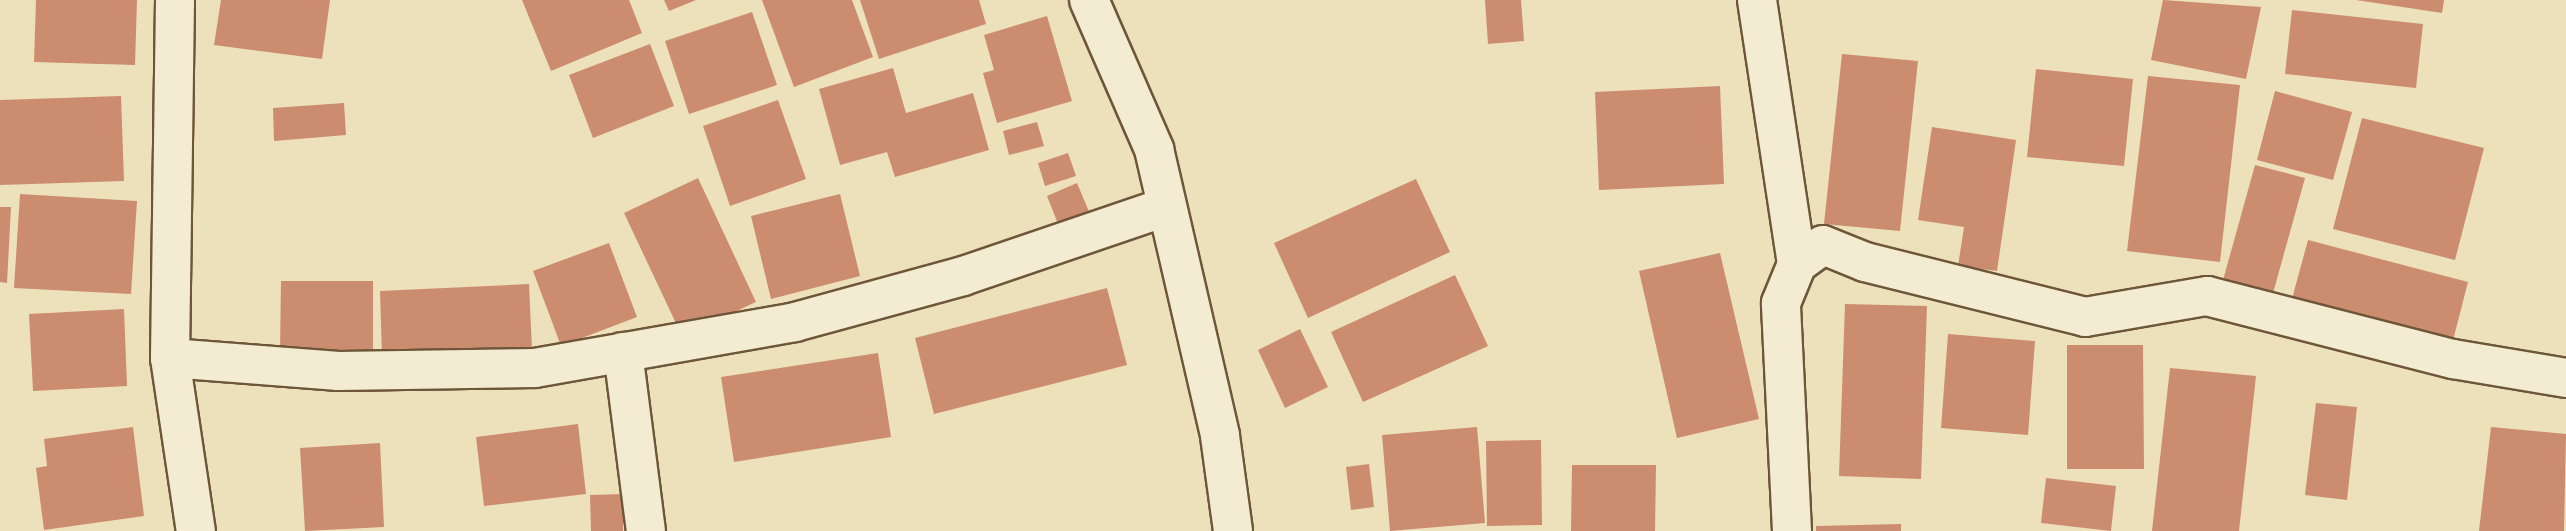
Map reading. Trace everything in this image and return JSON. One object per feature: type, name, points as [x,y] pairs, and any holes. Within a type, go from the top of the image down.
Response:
[{"type":"street","points":[[175,0],[170,358],[196,531]]},
{"type":"street","points":[[1089,0],[1154,149],[1163,208],[1220,436],[1233,531]]},
{"type":"street","points":[[1757,0],[1797,264],[1781,303],[1792,531]]},
{"type":"street","points":[[170,358],[339,371],[535,368],[795,322],[963,276],[1163,208]]},
{"type":"street","points":[[1797,264],[1823,245],[1865,262],[2085,317],[2207,296],[2453,359],[2566,378]]},
{"type":"street","points":[[622,352],[646,531]]},
{"type":"building","points":[[36,0],[137,0],[135,65],[34,62]]},
{"type":"building","points":[[221,0],[330,0],[322,59],[214,45]]},
{"type":"building","points":[[522,0],[629,0],[642,33],[551,71]]},
{"type":"building","points":[[664,0],[696,0],[669,11]]},
{"type":"building","points":[[762,0],[852,0],[873,57],[794,87]]},
{"type":"building","points":[[860,0],[979,0],[986,24],[879,59]]},
{"type":"building","points":[[1485,0],[1521,0],[1524,41],[1488,44]]},
{"type":"building","points":[[2163,0],[2261,7],[2246,79],[2151,60]]},
{"type":"building","points":[[2356,0],[2444,0],[2442,13]]},
{"type":"building","points":[[2292,10],[2423,24],[2416,88],[2285,74]]},
{"type":"building","points":[[752,12],[777,85],[689,114],[665,41]]},
{"type":"building","points":[[1047,16],[1072,101],[997,123],[983,73],[994,70],[984,35]]},
{"type":"building","points":[[650,44],[674,106],[593,138],[569,75]]},
{"type":"building","points":[[1842,54],[1918,61],[1900,231],[1824,224]]},
{"type":"building","points":[[893,68],[906,113],[973,93],[989,150],[895,177],[887,152],[840,165],[819,89]]},
{"type":"building","points":[[2036,69],[2133,79],[2124,166],[2027,157]]},
{"type":"building","points":[[2148,76],[2240,85],[2220,262],[2127,251]]},
{"type":"building","points":[[1720,86],[1724,184],[1599,190],[1595,92]]},
{"type":"building","points":[[2275,91],[2352,112],[2333,180],[2257,160]]},
{"type":"building","points":[[121,96],[124,181],[0,185],[0,100]]},
{"type":"building","points":[[778,100],[806,179],[730,206],[703,126]]},
{"type":"building","points":[[344,103],[346,135],[274,141],[273,108]]},
{"type":"building","points":[[2362,118],[2484,148],[2455,260],[2333,229]]},
{"type":"building","points":[[1037,122],[1044,146],[1009,155],[1003,131]]},
{"type":"building","points":[[1932,127],[2016,140],[1997,271],[1958,266],[1964,227],[1918,220]]},
{"type":"building","points":[[1068,153],[1076,176],[1045,186],[1038,163]]},
{"type":"building","points":[[2255,165],[2305,178],[2270,304],[2220,291]]},
{"type":"building","points":[[698,178],[756,302],[682,336],[624,213]]},
{"type":"building","points":[[1416,179],[1450,252],[1308,318],[1274,243]]},
{"type":"building","points":[[1077,183],[1095,226],[1064,239],[1047,196]]},
{"type":"building","points":[[20,194],[137,201],[131,294],[14,288]]},
{"type":"building","points":[[840,194],[860,276],[771,299],[751,216]]},
{"type":"building","points":[[0,207],[11,207],[7,283],[0,282]]},
{"type":"building","points":[[2308,240],[2468,282],[2451,348],[2290,306]]},
{"type":"building","points":[[609,243],[637,317],[561,346],[533,271]]},
{"type":"building","points":[[1720,253],[1759,419],[1677,438],[1639,271]]},
{"type":"building","points":[[1455,275],[1488,346],[1363,402],[1331,332]]},
{"type":"building","points":[[281,281],[373,281],[373,352],[280,352]]},
{"type":"building","points":[[529,284],[532,350],[382,357],[380,291]]},
{"type":"building","points":[[1107,288],[1127,365],[934,414],[915,338]]},
{"type":"building","points":[[1845,304],[1927,306],[1921,479],[1839,476]]},
{"type":"building","points":[[124,309],[127,386],[33,391],[29,314]]},
{"type":"building","points":[[1300,329],[1328,387],[1285,408],[1258,350]]},
{"type":"building","points":[[1948,334],[2035,341],[2028,435],[1941,428]]},
{"type":"building","points":[[2067,345],[2143,345],[2144,469],[2067,469]]},
{"type":"building","points":[[878,353],[891,437],[734,462],[721,377]]},
{"type":"building","points":[[2170,368],[2256,376],[2239,531],[2152,531]]},
{"type":"building","points":[[2316,403],[2357,407],[2347,500],[2305,495]]},
{"type":"building","points":[[578,424],[586,494],[484,506],[476,437]]},
{"type":"building","points":[[133,427],[144,516],[44,530],[36,468],[47,466],[44,439]]},
{"type":"building","points":[[1477,427],[1485,523],[1390,531],[1382,435]]},
{"type":"building","points":[[2491,427],[2566,434],[2564,531],[2479,531]]},
{"type":"building","points":[[1541,440],[1542,525],[1487,526],[1486,441]]},
{"type":"building","points":[[380,443],[384,527],[305,531],[300,448]]},
{"type":"building","points":[[1369,464],[1374,507],[1351,510],[1346,467]]},
{"type":"building","points":[[1572,465],[1656,465],[1655,531],[1571,531]]},
{"type":"building","points":[[2046,478],[2116,486],[2111,531],[2041,523]]},
{"type":"building","points":[[623,494],[623,531],[591,531],[590,495]]},
{"type":"building","points":[[1901,524],[1901,531],[1816,531],[1816,526]]}]
